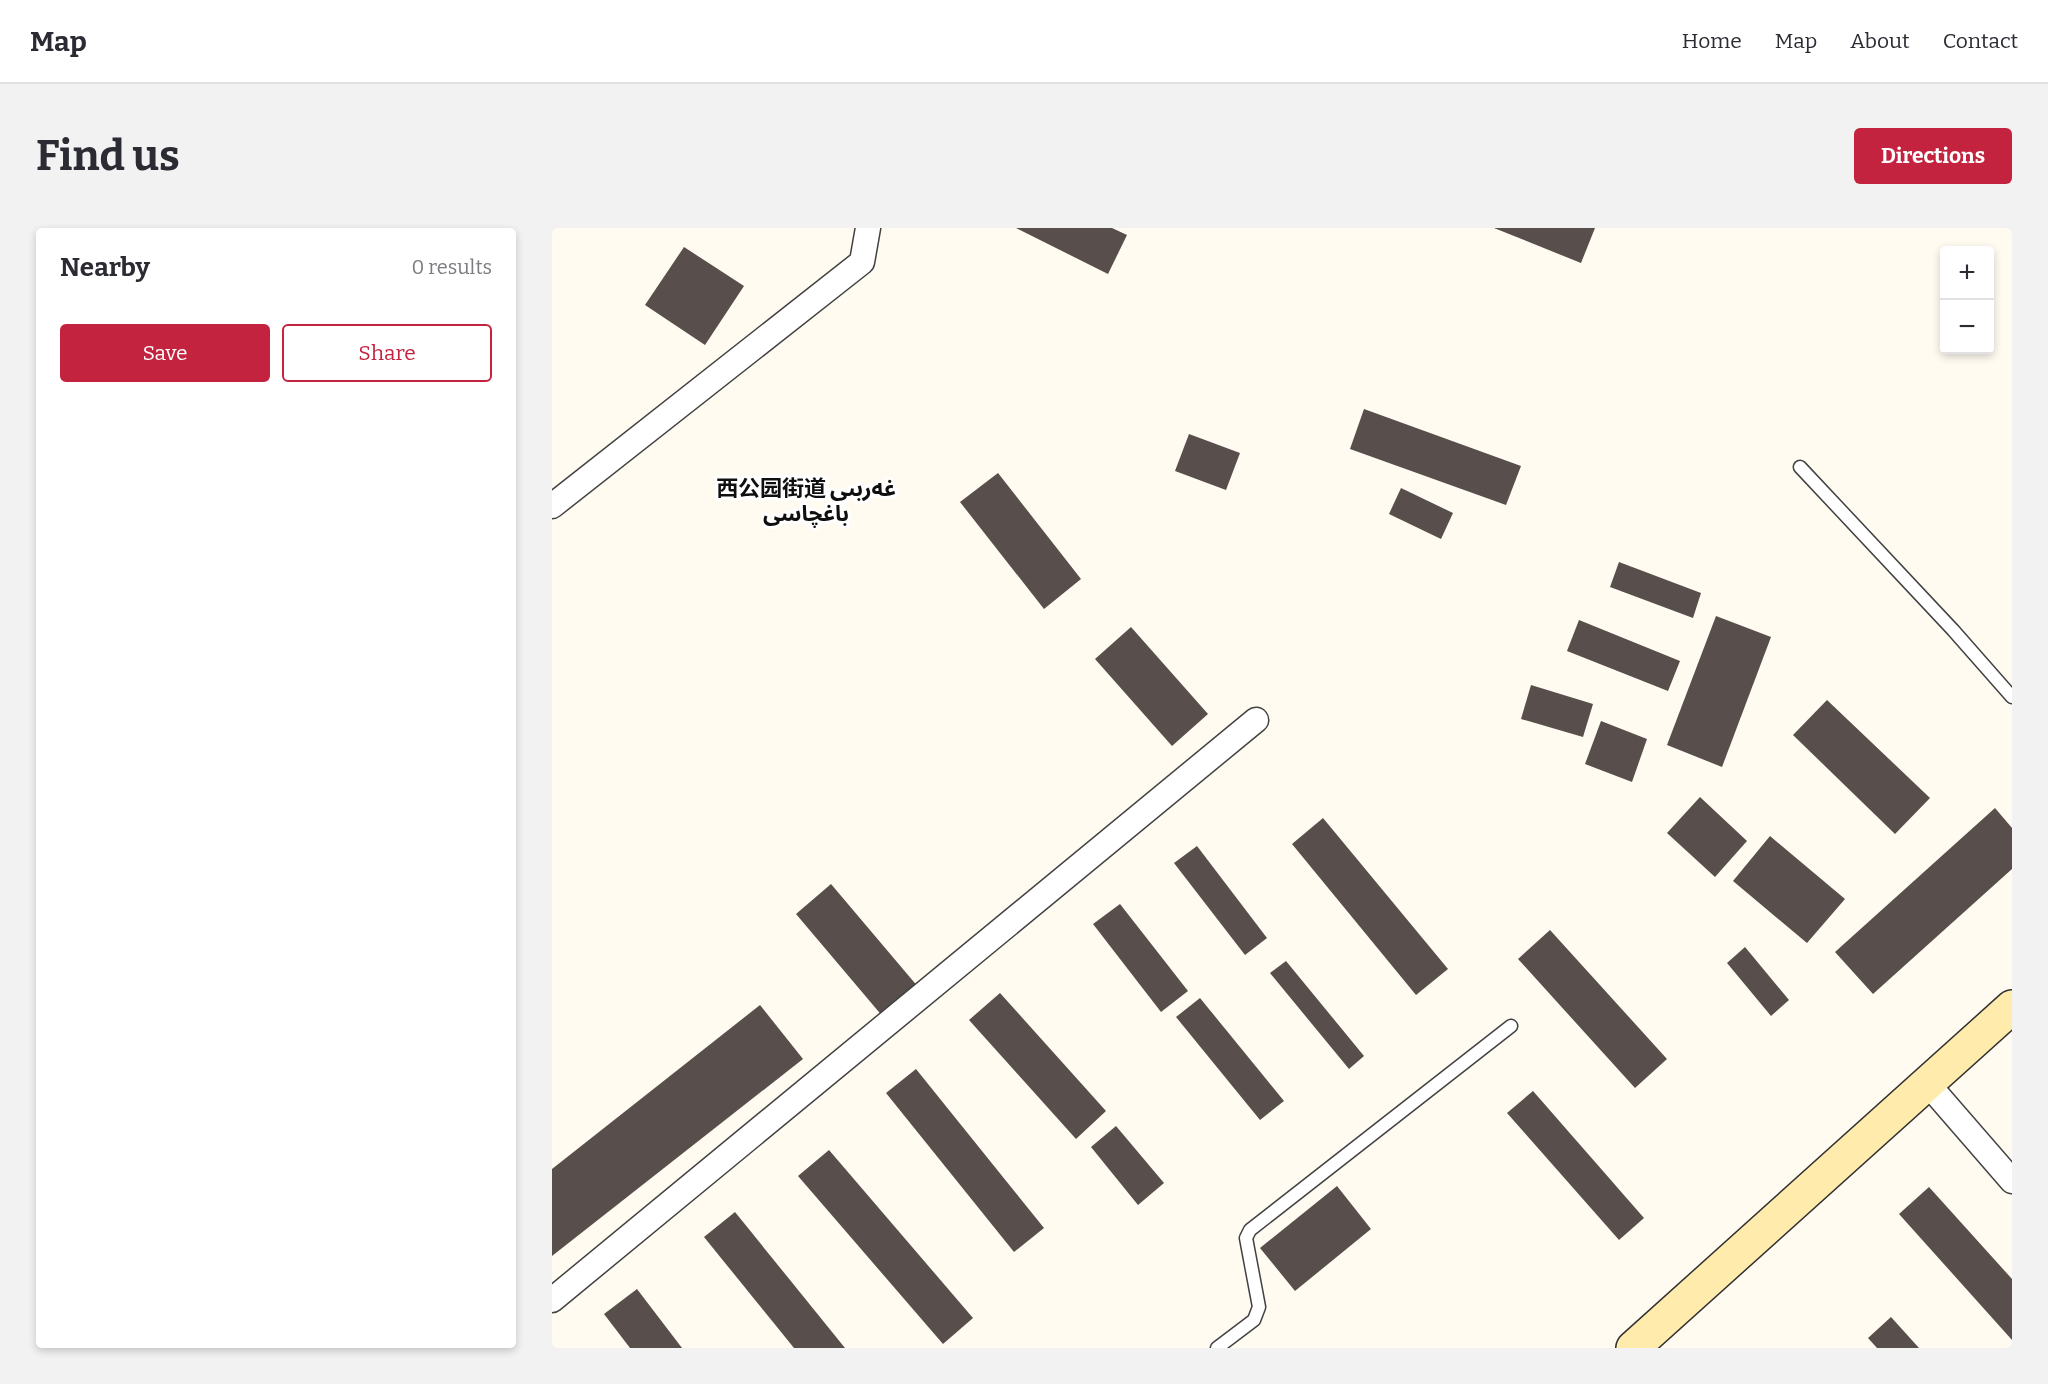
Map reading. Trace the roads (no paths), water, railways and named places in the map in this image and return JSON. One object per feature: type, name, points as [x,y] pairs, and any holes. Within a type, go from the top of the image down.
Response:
[{"type":"main road","points":[[1633,1348],[2012,1007]]},
{"type":"street","points":[[552,506],[861,262],[868,228]]},
{"type":"street","points":[[552,1300],[1256,720]]},
{"type":"street","points":[[1927,1083],[2012,1180]]},
{"type":"lane","points":[[1800,467],[1953,630],[2012,697]]},
{"type":"lane","points":[[1217,1348],[1254,1320],[1259,1307],[1246,1238],[1250,1230],[1511,1026]]},
{"type":"district","name":"西公园街道 غەربىي باغچاسى","points":[[806,500]]}]
